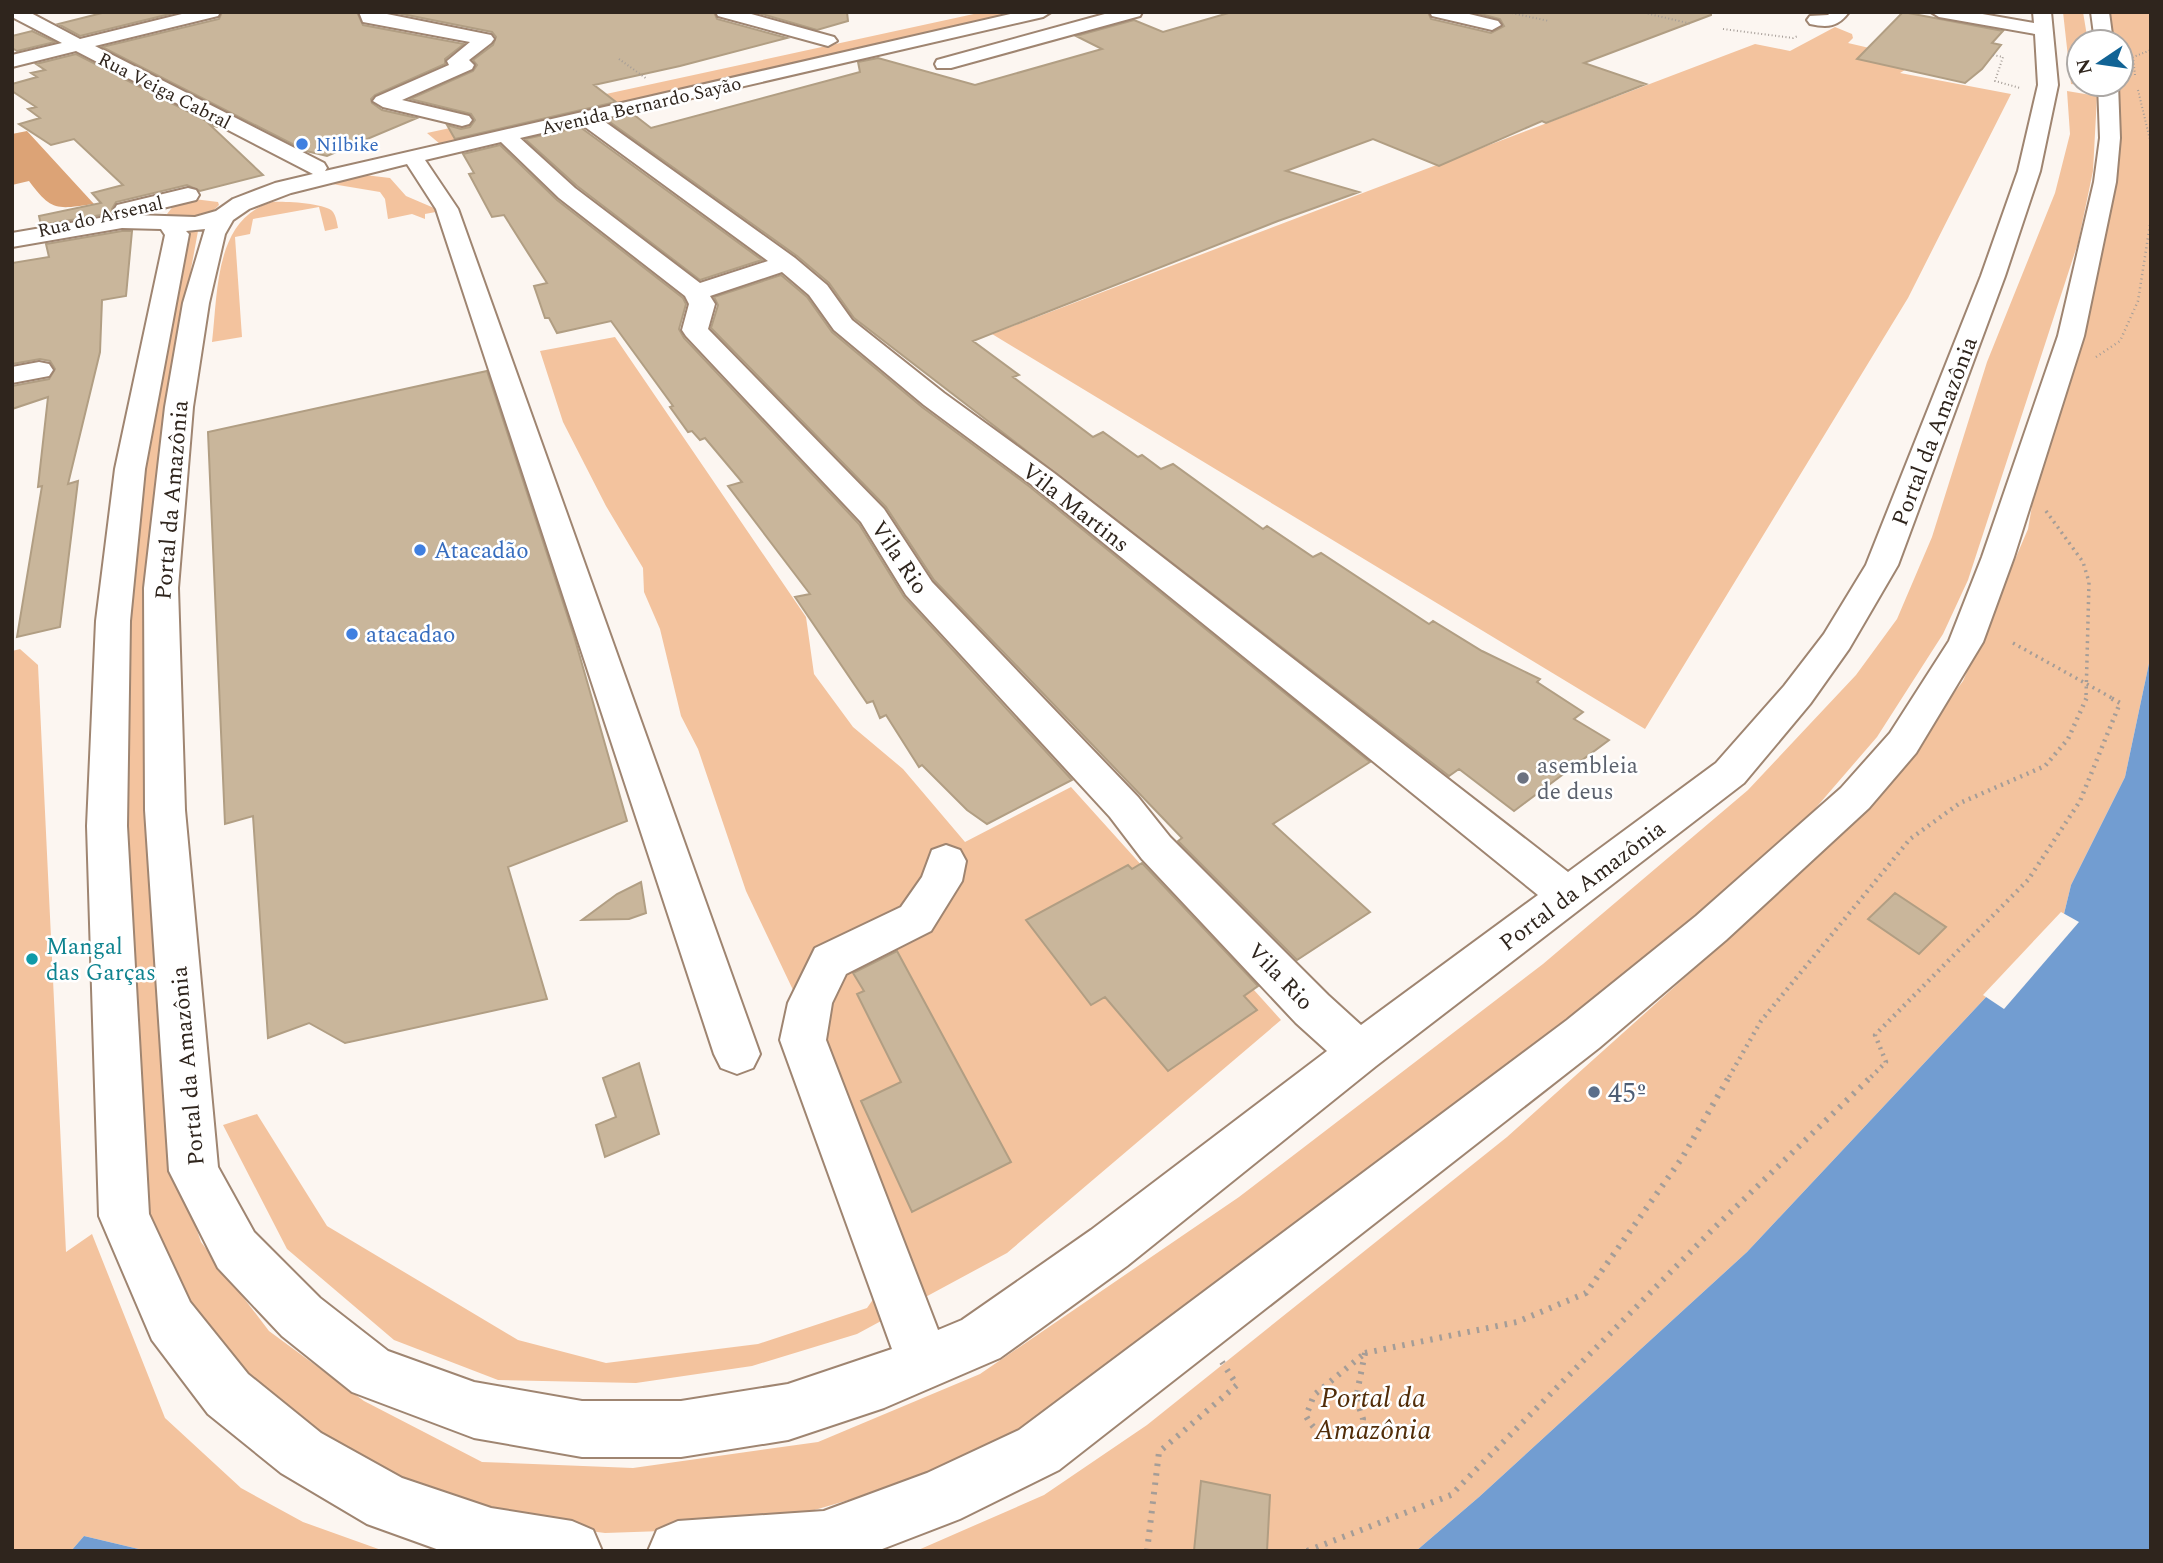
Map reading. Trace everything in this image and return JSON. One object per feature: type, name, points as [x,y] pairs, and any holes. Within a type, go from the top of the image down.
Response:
[{"type":"street","name":"Rua Veiga Cabral","points":[[15,12],[316,168]]},
{"type":"street","points":[[129,33],[158,12]]},
{"type":"street","points":[[12,61],[212,12]]},
{"type":"street","points":[[368,12],[369,18],[485,39],[456,61],[465,65],[383,101],[468,118],[417,132]]},
{"type":"street","points":[[724,12],[834,39],[783,50]]},
{"type":"street","name":"Avenida Bernardo Sayão","points":[[206,204],[1043,12]]},
{"type":"street","points":[[944,64],[1028,38],[1134,12]]},
{"type":"street","points":[[1438,12],[1492,25]]},
{"type":"street","points":[[1939,12],[2044,21]]},
{"type":"street","name":"Portal da Amazônia","points":[[2044,21],[2065,52]]},
{"type":"street","points":[[992,23],[1028,38]]},
{"type":"street","name":"Portal da Amazônia","points":[[206,204],[213,234],[194,316],[179,407],[161,588],[165,810],[194,1171],[236,1250],[301,1317],[371,1373],[474,1410],[582,1429],[681,1429],[788,1412],[924,1363],[981,1339],[1098,1255],[1360,1052],[1730,773],[1797,695],[1837,640],[1882,565],[1993,276],[2029,171],[2082,98]]},
{"type":"street","name":"Portal da Amazônia","points":[[678,1551],[824,1541],[939,1497],[1038,1450],[1583,1034],[1711,928],[1855,798],[1903,743],[1966,642],[1998,557],[2071,336],[2105,182],[2110,138],[2093,98]]},
{"type":"street","name":"Vila Martins","points":[[586,118],[786,263],[818,290],[843,325],[893,366],[1043,479],[1569,896]]},
{"type":"street","points":[[507,137],[535,166],[696,292],[786,263]]},
{"type":"street","points":[[206,204],[387,142]]},
{"type":"street","points":[[413,157],[447,209],[737,1054]]},
{"type":"street","name":"Portal da Amazônia","points":[[206,204],[177,234],[130,469],[113,621],[107,826],[124,1216],[171,1321],[228,1394],[301,1453],[388,1503],[491,1538],[572,1551]]},
{"type":"street","name":"Rua do Arsenal","points":[[12,239],[206,204]]},
{"type":"street","name":"Rua do Arsenal","points":[[12,239],[206,204]]},
{"type":"street","name":"Vila Rio","points":[[696,292],[702,304],[695,330],[873,516],[918,588],[1115,797],[1156,848],[1312,1009],[1360,1052]]},
{"type":"street","points":[[12,375],[39,370]]},
{"type":"street","points":[[924,1363],[803,1040],[810,1003],[830,961],[916,919],[941,881],[946,861]]},
{"type":"path","points":[[1510,12],[1549,21]]},
{"type":"path","points":[[1641,12],[1692,24]]},
{"type":"path","points":[[1723,29],[1793,38],[1830,18]]},
{"type":"path","points":[[1993,55],[2003,57],[1995,81],[2065,86]]},
{"type":"path","points":[[619,59],[648,79]]},
{"type":"path","points":[[2100,98],[2151,144]]},
{"type":"path","points":[[2090,361],[2120,341],[2133,311],[2151,218]]},
{"type":"path","points":[[1366,1353],[1356,1398],[1363,1419],[1360,1433],[1344,1440],[1326,1439],[1312,1429],[1306,1416],[1314,1395],[1366,1353],[1517,1322],[1586,1293],[1642,1218],[1682,1158],[1761,1021],[1910,839],[1960,803],[2045,766],[2068,739],[2088,694],[2089,582],[2083,562],[2045,509]]},
{"type":"path","points":[[1307,1551],[1451,1495],[1713,1229],[1886,1062],[1875,1035],[2028,880],[2080,801],[2120,703],[2013,643]]},
{"type":"path","points":[[1147,1551],[1159,1452],[1237,1385],[1198,1328]]},
{"type":"green space","points":[[983,12],[1025,12],[440,144],[427,133]]},
{"type":"green space","points":[[2063,12],[2083,12],[2086,28],[2065,30]]},
{"type":"green space","name":"Portal da Amazônia","points":[[2106,12],[2151,12],[2151,654],[2125,777],[2071,885],[2064,914],[1747,1252],[1479,1497],[1416,1551],[916,1551],[1044,1495],[1147,1425],[1507,1137],[1730,937],[1871,802],[1963,681],[2028,529],[2033,500],[2087,313],[2120,142],[2118,98],[2135,98],[2135,28],[2109,28]]},
{"type":"green space","points":[[1835,27],[1852,34],[1853,38],[1848,43],[1878,50],[1913,65],[1900,73],[2011,94],[1908,298],[1645,729],[992,334],[1755,44],[1790,51]]},
{"type":"green space","points":[[2067,98],[2097,98],[2093,171],[2078,243],[1968,580],[1943,634],[1877,737],[1782,847],[1658,952],[1033,1422],[907,1483],[794,1516],[721,1529],[605,1533],[498,1519],[409,1501],[258,1401],[165,1279],[131,1144],[114,776],[141,482],[186,233],[198,231],[171,378],[146,598],[144,774],[168,1147],[201,1242],[269,1331],[364,1401],[482,1462],[633,1468],[818,1442],[980,1374],[1239,1197],[1543,964],[1748,790],[1856,675],[1897,619],[1932,537],[1987,362],[2055,193],[2070,134]]},
{"type":"green space","points":[[365,175],[390,178],[406,196],[441,211],[425,214],[425,219],[412,214],[388,219],[385,199],[380,192],[332,184]]},
{"type":"green space","points":[[194,199],[218,202],[219,205],[209,213],[196,217],[170,217],[167,214],[174,205]]},
{"type":"green space","points":[[272,202],[322,206],[333,212],[338,228],[325,231],[319,207],[253,219],[250,234],[235,237],[242,337],[212,342],[218,281],[229,241],[239,224],[253,211]]},
{"type":"green space","points":[[615,337],[806,617],[814,674],[853,727],[903,769],[965,842],[1071,787],[1281,1020],[1007,1253],[857,1334],[752,1366],[636,1383],[498,1380],[394,1340],[287,1249],[223,1125],[257,1114],[327,1226],[518,1340],[606,1363],[758,1344],[867,1308],[896,1267],[812,1030],[746,891],[698,749],[681,716],[660,629],[644,592],[643,568],[606,506],[563,422],[540,351]]},
{"type":"green space","points":[[20,649],[38,665],[66,1252],[92,1234],[165,1418],[241,1488],[303,1522],[384,1551],[147,1551],[84,1536],[71,1551],[12,1551],[12,651]]},
{"type":"shaded area","points":[[27,131],[94,204],[56,206],[44,198],[29,181],[12,185],[12,134]]},
{"type":"water","points":[[2151,654],[2151,1551],[1416,1551],[1479,1497],[1747,1252],[2064,914],[2071,885],[2125,777]]},
{"type":"water","points":[[84,1536],[147,1551],[71,1551]]},
{"type":"pier","points":[[2061,912],[2079,922],[2004,1009],[1983,995]]},
{"type":"building","points":[[106,12],[178,12],[80,36],[58,24]]},
{"type":"building","points":[[222,12],[357,12],[363,25],[464,44],[445,59],[445,64],[371,99],[372,103],[382,110],[417,118],[327,156],[306,151],[102,47],[219,19]]},
{"type":"building","points":[[392,12],[714,12],[717,19],[787,38],[594,85],[616,102],[455,139],[447,125],[461,129],[470,127],[475,120],[471,114],[410,99],[473,71],[477,65],[473,60],[493,45],[496,37],[492,32]]},
{"type":"building","points":[[755,12],[847,12],[848,21],[817,30]]},
{"type":"building","points":[[1232,12],[1428,12],[1431,19],[1491,33],[1504,26],[1500,19],[1473,12],[1711,12],[1711,15],[1584,63],[1646,84],[1546,123],[1542,121],[1439,166],[1373,139],[1286,171],[1359,192],[1278,221],[973,341],[1019,375],[1013,377],[1093,437],[1103,432],[1138,457],[1142,455],[1161,469],[1173,464],[1263,529],[1267,526],[1313,557],[1321,553],[1429,624],[1433,621],[1482,651],[1540,679],[1537,682],[1583,712],[1574,719],[1609,740],[1514,811],[1459,769],[1449,776],[854,318],[829,283],[797,256],[607,120],[633,114],[651,128],[860,72],[858,62],[878,58],[975,85],[1102,49],[1076,36],[1134,20],[1163,32]]},
{"type":"building","points":[[1903,12],[2003,31],[1992,43],[2001,45],[1982,69],[1965,83],[1857,59]]},
{"type":"building","points":[[32,31],[55,42],[17,51],[12,48],[12,36]]},
{"type":"building","points":[[76,54],[218,127],[210,125],[263,175],[200,191],[187,185],[116,202],[113,213],[41,225],[39,216],[101,203],[92,193],[123,185],[74,139],[51,145],[19,124],[40,118],[28,109],[36,107],[12,91],[12,84],[37,77],[31,73],[45,70],[36,64]]},
{"type":"building","points":[[580,127],[762,260],[700,280],[577,186],[525,139]]},
{"type":"building","points":[[500,145],[557,200],[683,298],[686,304],[679,329],[684,338],[859,524],[904,597],[1072,780],[987,824],[967,810],[922,765],[919,767],[886,715],[880,718],[873,701],[867,703],[795,597],[810,594],[728,486],[742,482],[705,438],[700,440],[692,431],[688,432],[670,407],[673,406],[611,321],[557,333],[549,318],[545,318],[534,286],[547,283],[504,215],[492,217],[469,174],[474,173],[463,154]]},
{"type":"building","points":[[132,231],[126,296],[102,300],[100,352],[68,484],[78,481],[60,627],[17,637],[42,486],[38,487],[48,397],[12,409],[12,386],[49,379],[55,369],[50,361],[40,359],[12,364],[12,263],[49,257],[46,244]]},
{"type":"building","points":[[781,275],[807,297],[832,332],[922,407],[1030,487],[1370,762],[1273,824],[1370,912],[1297,960],[1178,841],[1182,838],[934,580],[886,507],[711,328],[718,305],[714,297]]},
{"type":"building","points":[[487,371],[574,636],[627,821],[508,867],[547,999],[345,1043],[309,1023],[268,1038],[253,816],[225,824],[208,432]]},
{"type":"building","points":[[1142,863],[1258,986],[1244,996],[1257,1010],[1168,1071],[1105,997],[1091,1005],[1026,920],[1128,865],[1132,869]]},
{"type":"building","points":[[641,882],[646,913],[629,919],[582,920],[617,894]]},
{"type":"building","points":[[1895,893],[1946,927],[1919,954],[1868,919]]},
{"type":"building","points":[[897,951],[1011,1162],[912,1212],[861,1101],[901,1082],[857,994],[864,991],[853,973]]},
{"type":"building","points":[[639,1063],[659,1134],[605,1157],[596,1125],[616,1117],[603,1078]]},
{"type":"building","points":[[1201,1481],[1270,1495],[1267,1551],[1194,1551]]},
{"type":"place","name":"Nilbike","points":[[302,144]]},
{"type":"place","name":"Atacadão","points":[[420,550]]},
{"type":"place","name":"atacadao","points":[[352,634]]},
{"type":"place","name":"asembleia de deus","points":[[1523,778]]},
{"type":"place","name":"Mangal das Garças","points":[[32,959]]},
{"type":"place","name":"45º","points":[[1594,1092]]}]
